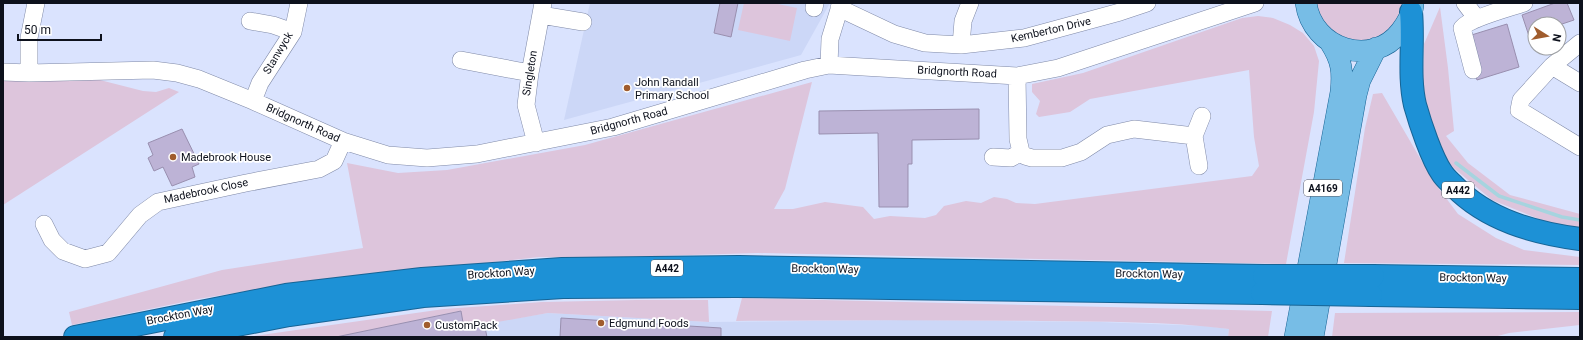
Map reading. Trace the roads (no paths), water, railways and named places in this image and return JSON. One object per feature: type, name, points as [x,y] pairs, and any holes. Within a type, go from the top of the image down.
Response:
[{"type":"highway","name":"A442","points":[[1415,7],[1411,68],[1415,105],[1429,146],[1442,174],[1466,198],[1489,214],[1548,234],[1580,239]]},
{"type":"highway","name":"Brockton Way","points":[[75,337],[286,295],[422,279],[562,269],[739,267],[1263,284],[1372,286],[1580,298]]},
{"type":"highway","name":"Brockton Way","points":[[1372,286],[1580,279]]},
{"type":"highway","name":"Brockton Way","points":[[175,337],[289,315],[423,296],[563,287],[1263,284]]},
{"type":"main road","points":[[1306,3],[1310,19],[1315,28],[1330,42],[1340,48],[1364,51],[1388,43],[1398,35],[1415,7]]},
{"type":"main road","name":"A4169","points":[[1295,337],[1343,78],[1342,64],[1330,42]]},
{"type":"main road","name":"A4169","points":[[1313,337],[1356,95],[1360,80],[1376,48]]},
{"type":"street","points":[[29,73],[29,38],[36,3]]},
{"type":"street","name":"Stanwyck","points":[[253,101],[260,83],[292,32],[299,3]]},
{"type":"street","points":[[961,45],[963,21],[970,3]]},
{"type":"street","name":"Kemberton Drive","points":[[840,5],[894,34],[925,43],[961,45],[1024,38],[1120,8],[1147,3]]},
{"type":"street","name":"Bridgnorth Road","points":[[3,72],[29,73],[153,70],[177,74],[199,79],[343,141],[388,155],[426,158],[477,154],[613,126],[805,70],[829,65],[1017,76],[1058,68],[1255,3]]},
{"type":"street","points":[[1466,3],[1477,19]]},
{"type":"street","points":[[1473,70],[1462,28],[1465,24],[1524,3]]},
{"type":"street","points":[[829,65],[830,39],[840,5]]},
{"type":"street","points":[[542,9],[583,22]]},
{"type":"street","name":"Singleton","points":[[536,143],[526,105],[530,73],[542,9]]},
{"type":"street","points":[[250,21],[273,25],[292,32]]},
{"type":"street","points":[[1580,43],[1552,66],[1521,100],[1519,110],[1580,147]]},
{"type":"street","points":[[461,60],[530,73]]},
{"type":"street","points":[[1552,66],[1580,83]]},
{"type":"street","points":[[1017,76],[1018,139],[1021,152],[1025,156],[1032,158],[1062,158],[1081,152],[1108,134],[1134,129],[1194,136]]},
{"type":"street","points":[[1199,166],[1194,136],[1202,116]]},
{"type":"street","name":"Madebrook Close","points":[[44,224],[52,240],[63,251],[85,259],[108,253],[140,215],[158,202],[246,182],[319,169],[334,161],[343,141]]},
{"type":"street","points":[[993,157],[1011,158],[1021,152]]},
{"type":"waterway","points":[[1456,163],[1499,196],[1562,217],[1580,220]]},
{"type":"place","name":"John Randall Primary School","points":[[627,88]]},
{"type":"place","name":"Madebrook House","points":[[173,157]]},
{"type":"place","name":"Edgmund Foods","points":[[601,323]]},
{"type":"place","name":"CustomPack","points":[[427,325]]}]
